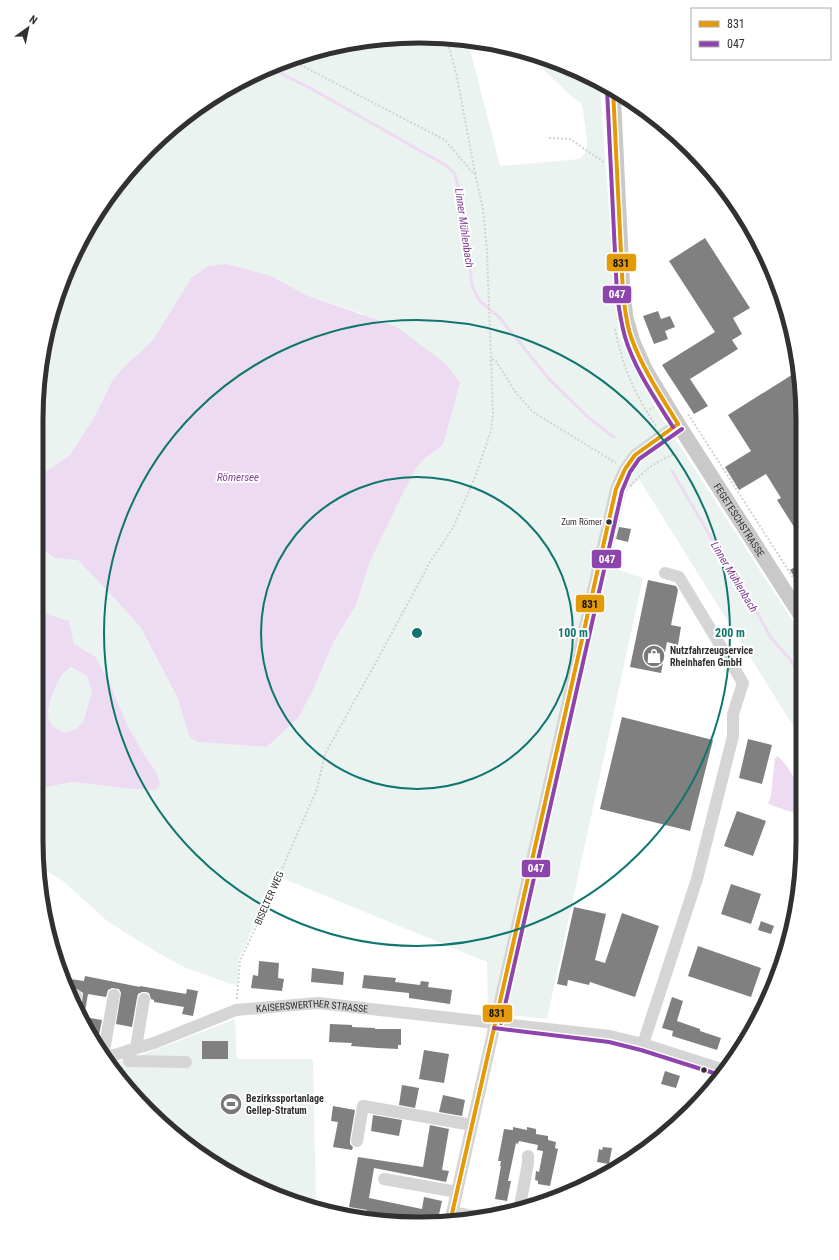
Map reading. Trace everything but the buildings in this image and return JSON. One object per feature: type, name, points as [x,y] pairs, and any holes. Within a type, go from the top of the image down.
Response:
[{"type":"main road","name":"FEGETESCHSTRASSE","points":[[613,96],[623,294],[626,318],[633,342],[646,371],[682,419],[796,608]]},
{"type":"street","points":[[452,1215],[616,489],[625,468],[635,455],[682,419]]},
{"type":"street","points":[[643,1044],[697,879],[733,736],[733,714],[743,684],[679,577],[665,573]]},
{"type":"street","name":"KAISERSWERTHER STRASSE","points":[[105,1049],[114,995]]},
{"type":"street","points":[[144,999],[129,1061],[186,1062]]},
{"type":"street","name":"KAISERSWERTHER STRASSE","points":[[110,1055],[154,1043],[236,1010],[318,1003],[610,1036],[643,1044],[719,1068]]},
{"type":"street","points":[[357,1141],[363,1106],[472,1125]]},
{"type":"street","points":[[521,1203],[528,1156]]},
{"type":"street","points":[[384,1179],[457,1192]]},
{"type":"path","name":"BISELTER WEG","points":[[236,1010],[240,961],[317,789],[325,754],[430,562],[453,528],[475,477],[491,431],[493,412],[492,359],[485,226],[457,76],[448,44]]},
{"type":"path","points":[[297,63],[445,140],[472,172],[475,173]]},
{"type":"path","points":[[549,138],[570,139],[607,164]]},
{"type":"path","points":[[492,359],[496,361],[516,393],[533,412],[625,468]]},
{"type":"path","points":[[682,419],[796,583]]},
{"type":"path","points":[[628,489],[649,467],[674,454],[662,435]]},
{"type":"shaded area","points":[[420,43],[444,44],[469,46],[500,166],[580,159],[587,151],[587,138],[582,104],[571,96],[534,61],[541,63],[600,89],[619,335],[652,403],[796,626],[796,731],[639,479],[626,493],[610,567],[643,578],[547,1019],[488,1013],[487,962],[277,876],[239,959],[237,986],[186,968],[158,953],[107,921],[63,881],[44,870],[43,788],[73,782],[131,789],[156,772],[127,724],[110,684],[96,657],[74,644],[68,621],[43,611],[43,550],[55,558],[78,559],[141,628],[177,697],[190,738],[198,742],[267,747],[299,717],[314,688],[333,643],[356,605],[369,564],[404,491],[417,467],[425,458],[442,446],[363,314],[306,295],[271,276],[191,278],[153,340],[125,366],[106,392],[93,419],[70,455],[43,473],[43,420],[46,370],[50,346],[63,298],[82,253],[106,210],[136,171],[171,136],[210,106],[231,93],[298,63],[346,50],[370,46]]},
{"type":"shaded area","points":[[72,667],[87,676],[92,692],[83,722],[76,729],[65,733],[51,724],[48,711],[51,698],[59,679]]},
{"type":"shaded area","name":"Bezirkssportanlage Gellep-Stratum","points":[[235,1019],[237,1059],[313,1059],[316,1202],[275,1188],[231,1167],[210,1154],[171,1124],[136,1089],[115,1062],[147,1053]]},
{"type":"water","name":"Römersee","points":[[227,264],[271,276],[306,295],[397,327],[446,364],[460,383],[442,446],[425,458],[417,467],[404,491],[369,564],[356,605],[333,643],[314,688],[299,717],[267,747],[198,742],[190,738],[177,697],[141,628],[78,560],[55,558],[43,550],[43,473],[70,455],[93,419],[112,381],[125,366],[153,340],[191,278],[208,266]]},
{"type":"water","points":[[43,611],[50,615],[69,621],[74,644],[96,657],[110,684],[127,724],[156,772],[160,784],[156,790],[131,789],[73,782],[43,788]],"holes":[[[71,667],[87,676],[92,692],[83,722],[76,729],[65,733],[52,725],[48,711],[49,705],[56,685],[62,675]]]},
{"type":"water","points":[[778,756],[796,781],[796,814],[768,804],[771,795],[775,758]]},
{"type":"waterway","name":"Linner Mühlenbach","points":[[277,71],[310,88],[447,166],[455,174],[461,198],[472,286],[479,300],[500,318],[549,379],[589,418],[614,437]]},
{"type":"waterway","name":"Linner Mühlenbach","points":[[672,471],[736,580],[751,601],[771,638],[790,659],[796,670]]},
{"type":"transit line","name":"047","points":[[607,93],[617,294],[621,321],[634,361],[646,384],[673,427]]},
{"type":"transit line","name":"831","points":[[613,96],[623,294],[629,332],[635,348],[652,382],[678,424]]},
{"type":"transit line","name":"831","points":[[452,1215],[616,489],[625,469],[635,455],[678,424]]},
{"type":"transit line","name":"047","points":[[501,1023],[622,491],[630,472],[639,459],[682,429]]},
{"type":"transit line","name":"047","points":[[494,1028],[609,1042],[641,1050],[715,1073]]},
{"type":"place","name":"Zum Römer","points":[[609,522]]},
{"type":"place","name":"Nutzfahrzeugservice Rheinhafen GmbH","points":[[654,656]]},
{"type":"place","name":"Bezirkssportanlage Gellep-Stratum","points":[[231,1104]]}]
